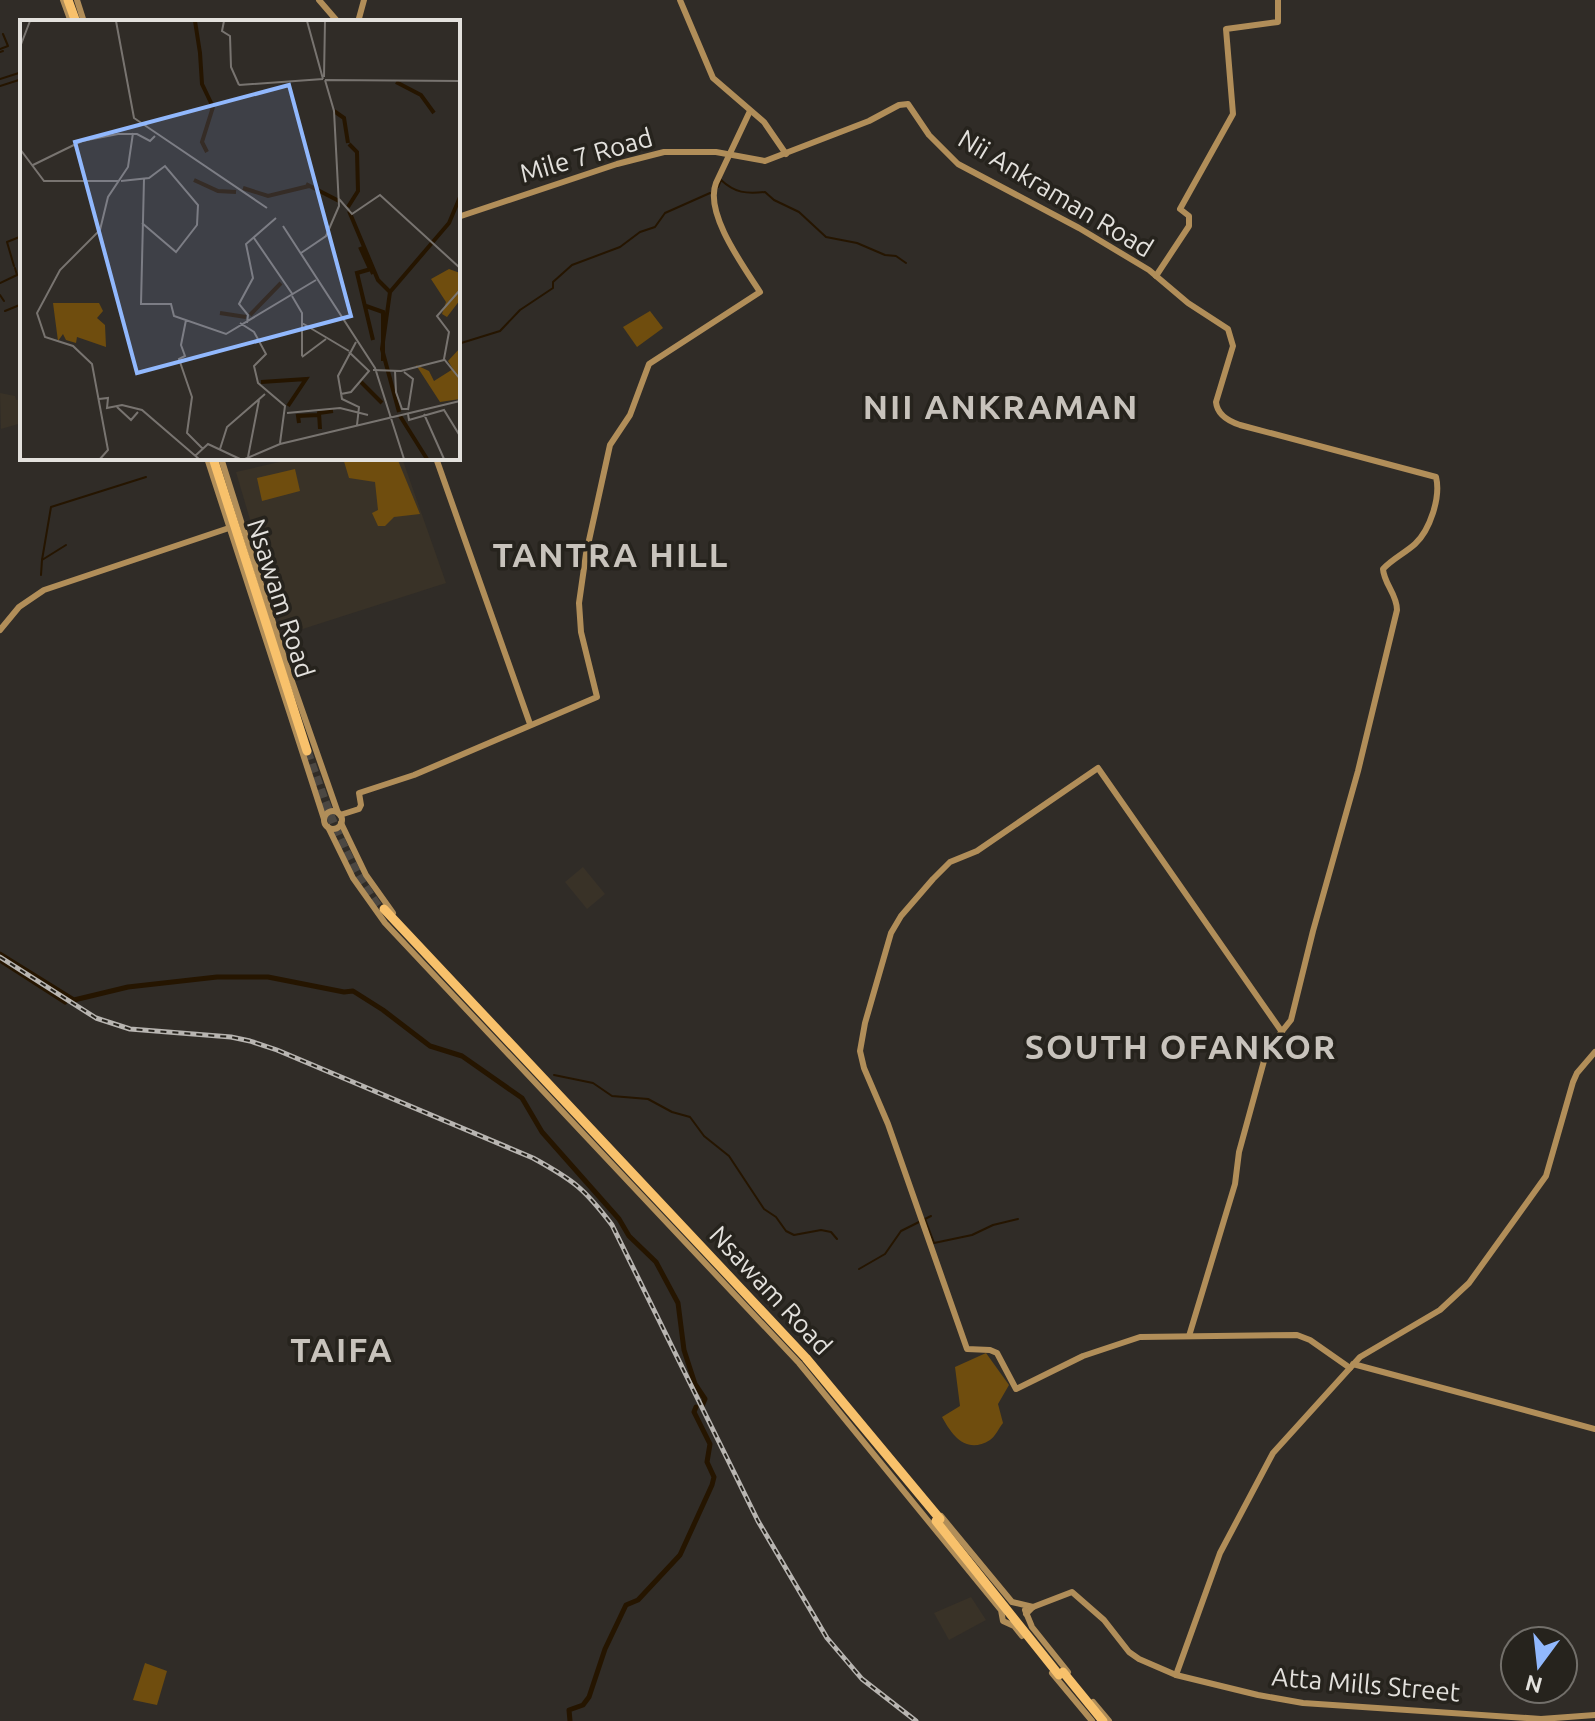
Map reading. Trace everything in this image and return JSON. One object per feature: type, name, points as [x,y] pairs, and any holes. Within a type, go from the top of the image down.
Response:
[{"type":"highway","points":[[70,0],[77,20]]},
{"type":"highway","name":"Nsawam Road","points":[[215,460],[309,751]]},
{"type":"highway","name":"Nsawam Road","points":[[383,910],[806,1358],[1061,1674],[1101,1719]]},
{"type":"street","points":[[319,0],[336,20]]},
{"type":"street","points":[[359,20],[364,0]]},
{"type":"street","points":[[680,0],[713,78],[768,127],[786,154]]},
{"type":"street","points":[[1156,276],[1189,226],[1189,216],[1180,209],[1233,114],[1226,29],[1278,22],[1278,0]]},
{"type":"street","name":"Mile 7 Road","points":[[460,216],[664,152],[690,150],[764,161],[908,104]]},
{"type":"street","name":"Nii Ankraman Road","points":[[908,104],[929,135],[958,164],[1064,219],[1156,276],[1231,333],[1233,346],[1216,402],[1218,410],[1227,419],[1240,425],[1429,473],[1437,479],[1433,507],[1423,534],[1383,569],[1396,599],[1397,610],[1291,1020],[1282,1032]]},
{"type":"street","points":[[328,827],[336,829],[340,818],[361,806],[359,793],[414,775],[597,697],[581,632],[579,603],[586,554],[610,445],[630,415],[649,364],[760,292],[729,244],[713,192],[750,111]]},
{"type":"street","points":[[214,460],[221,504],[324,819],[353,878],[388,927],[799,1363],[1001,1610],[1003,1621],[1014,1626],[1101,1719]]},
{"type":"street","points":[[215,460],[340,818],[366,875],[396,916],[797,1342],[1012,1602],[1025,1612],[1041,1640],[1101,1719]]},
{"type":"street","points":[[437,460],[530,724]]},
{"type":"street","points":[[0,630],[19,607],[42,590],[229,528]]},
{"type":"street","points":[[1189,1336],[1235,1184],[1239,1152],[1262,1067],[1270,1044],[1282,1032],[1098,768],[990,843],[945,866],[901,916],[891,933],[870,1003],[860,1054],[967,1349],[997,1353],[1016,1389],[1109,1346],[1145,1336],[1189,1336],[1297,1335],[1351,1366],[1595,1429]]},
{"type":"street","points":[[324,819],[328,813],[340,818]]},
{"type":"street","points":[[1176,1675],[1215,1565],[1257,1480],[1283,1439],[1351,1366],[1368,1352],[1440,1310],[1469,1283],[1542,1183],[1573,1082],[1595,1052]]},
{"type":"street","name":"Atta Mills Street","points":[[1025,1612],[1072,1592],[1104,1620],[1134,1656],[1176,1675],[1290,1701],[1541,1719],[1595,1715]]},
{"type":"street","points":[[1001,1610],[1012,1602]]},
{"type":"street","points":[[1014,1626],[1023,1622],[1025,1612]]},
{"type":"shaded area","points":[[650,311],[663,328],[637,347],[623,327]]},
{"type":"shaded area","points":[[0,393],[20,399],[20,424],[1,429]]},
{"type":"shaded area","points":[[288,460],[403,460],[446,583],[284,635],[236,472]]},
{"type":"shaded area","points":[[344,460],[398,460],[420,514],[394,517],[385,526],[378,526],[372,513],[378,510],[375,482],[349,478]]},
{"type":"shaded area","points":[[295,469],[300,491],[262,501],[257,478]]},
{"type":"shaded area","points":[[583,867],[605,894],[587,909],[565,882]]},
{"type":"shaded area","points":[[986,1353],[1009,1385],[998,1404],[1003,1423],[992,1439],[981,1444],[967,1444],[955,1436],[942,1417],[960,1406],[955,1367]]},
{"type":"shaded area","points":[[971,1597],[986,1620],[949,1640],[934,1613]]},
{"type":"shaded area","points":[[145,1663],[167,1671],[157,1705],[133,1700]]},
{"type":"waterway","points":[[0,49],[8,46],[3,34]]},
{"type":"waterway","points":[[0,79],[20,73]]},
{"type":"waterway","points":[[0,86],[20,80]]},
{"type":"waterway","points":[[718,187],[721,180],[741,192],[765,192],[799,212],[826,237],[857,243],[885,255],[896,256],[906,263]]},
{"type":"waterway","points":[[460,343],[500,331],[520,310],[553,288],[553,282],[572,265],[620,247],[640,232],[655,227],[665,213],[710,193]]},
{"type":"waterway","points":[[14,266],[7,242],[20,237]]},
{"type":"waterway","points":[[0,283],[17,275],[15,268]]},
{"type":"waterway","points":[[0,295],[4,301]]},
{"type":"waterway","points":[[5,311],[20,305]]},
{"type":"waterway","points":[[42,560],[51,507],[146,477]]},
{"type":"waterway","points":[[41,575],[42,560],[66,545]]},
{"type":"waterway","points":[[0,954],[74,1000],[128,987],[217,977],[268,977],[344,992],[353,991],[430,1046],[462,1056],[522,1098],[542,1132],[619,1219],[629,1236],[656,1262],[678,1303],[684,1350],[695,1384],[705,1399],[702,1406]]},
{"type":"waterway","points":[[0,960],[65,1002]]},
{"type":"waterway","points":[[554,1075],[593,1083],[612,1096],[648,1099],[672,1112],[690,1117],[704,1136],[729,1156],[764,1209],[776,1217],[786,1231],[794,1235],[821,1230],[831,1232],[837,1239]]},
{"type":"waterway","points":[[931,1216],[925,1219],[934,1243],[972,1235],[993,1225],[1018,1219]]},
{"type":"waterway","points":[[859,1269],[885,1254],[901,1231],[919,1222]]},
{"type":"waterway","points":[[570,1721],[569,1710],[583,1705],[589,1697],[605,1649],[626,1605],[638,1600],[680,1555],[712,1485],[714,1477],[707,1462],[710,1444],[694,1412],[696,1407]]},
{"type":"tunnel","points":[[307,751],[347,854],[382,912]]},
{"type":"railway","points":[[0,957],[96,1018],[130,1029],[231,1037],[277,1050],[533,1158],[577,1186],[612,1225],[758,1521],[827,1638],[862,1679],[916,1721]]},
{"type":"district","name":"NII ANKRAMAN","points":[[1001,406]]},
{"type":"district","name":"TANTRA HILL","points":[[611,554]]},
{"type":"district","name":"SOUTH OFANKOR","points":[[1181,1046]]},
{"type":"district","name":"TAIFA","points":[[342,1349]]}]
